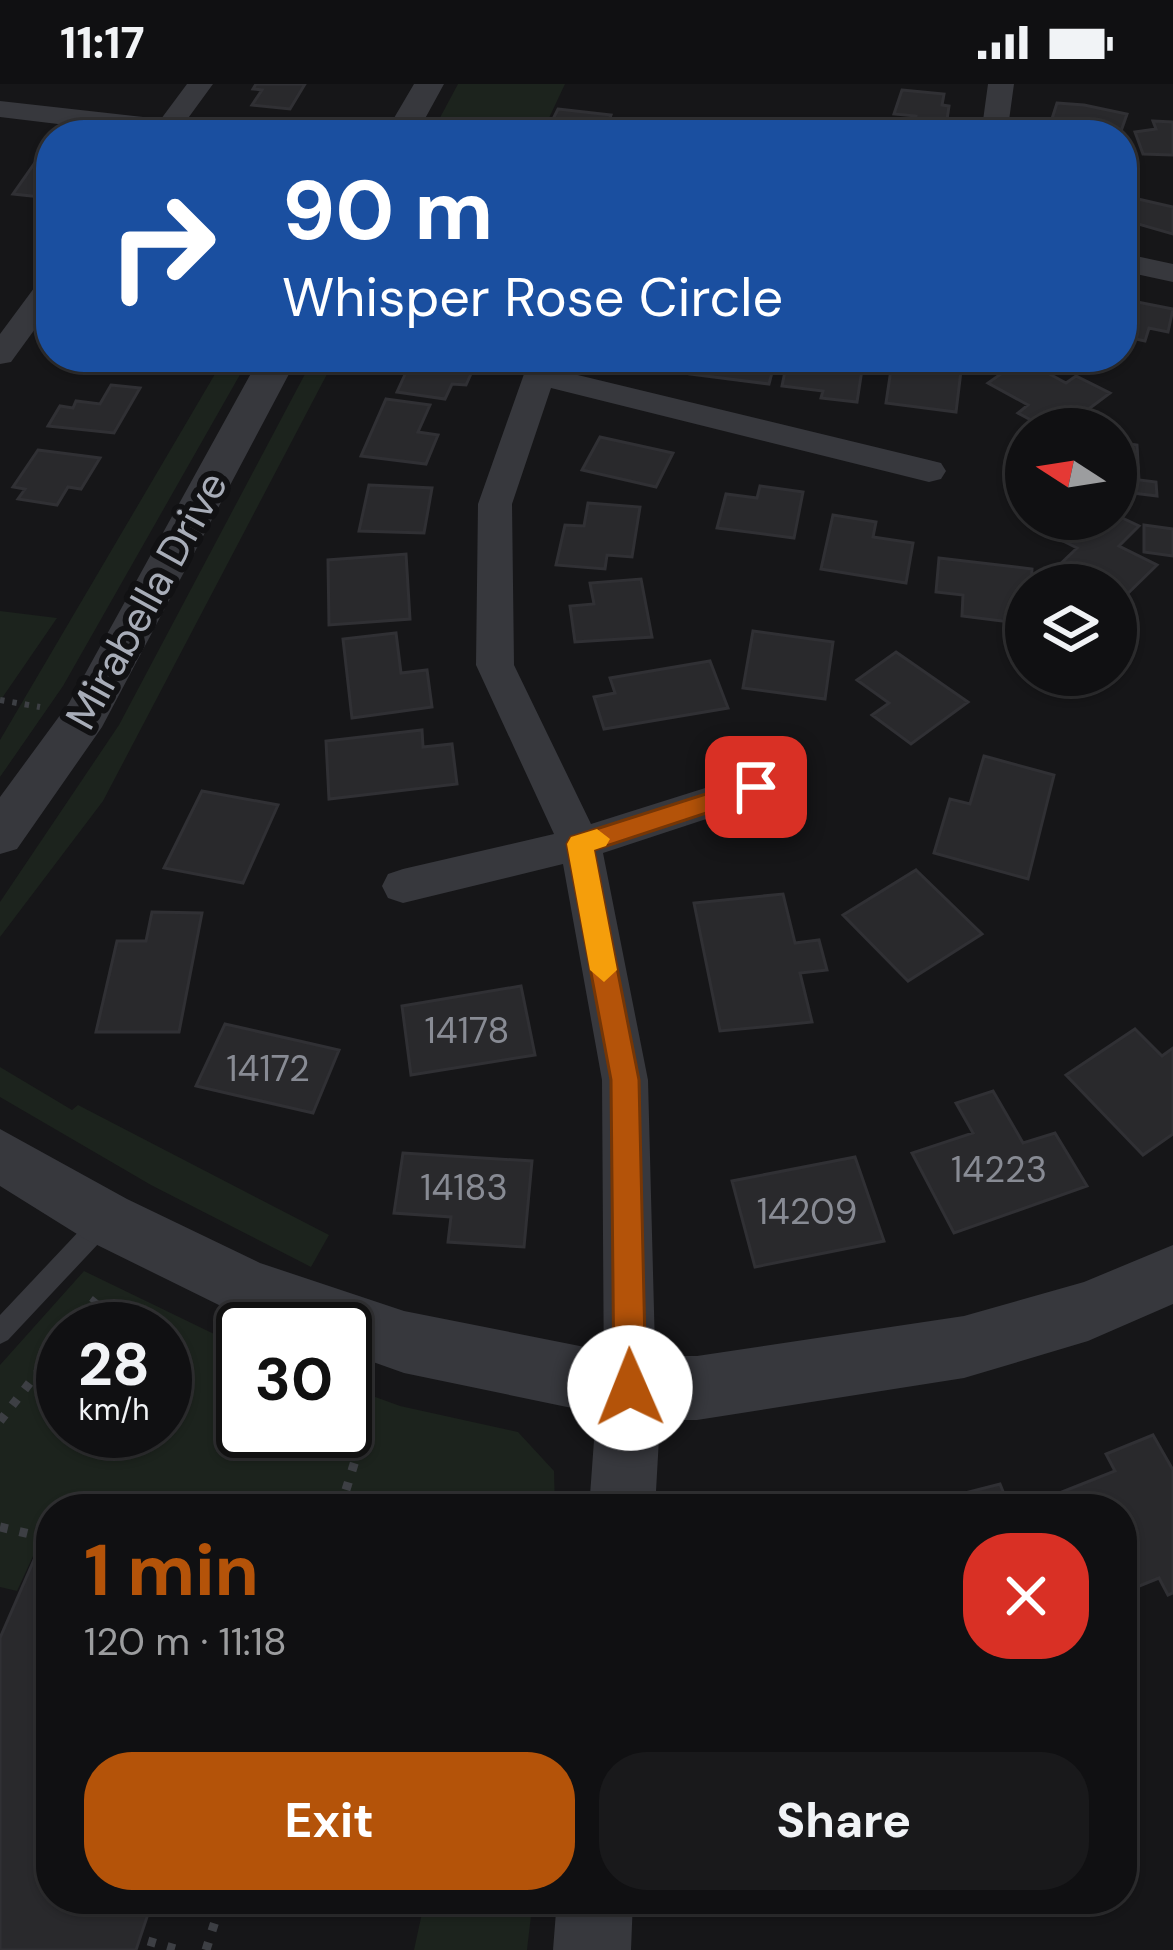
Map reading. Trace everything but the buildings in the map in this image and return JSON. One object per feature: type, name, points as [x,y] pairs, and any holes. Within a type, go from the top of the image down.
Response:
[{"type":"street","points":[[173,120],[200,84]]},
{"type":"street","points":[[409,120],[429,84]]},
{"type":"street","points":[[996,120],[1001,84]]},
{"type":"street","points":[[0,109],[82,120]]},
{"type":"street","points":[[1137,265],[1173,273]]},
{"type":"street","points":[[8,296],[36,294]]},
{"type":"street","points":[[0,356],[36,307]]},
{"type":"street","name":"Mirabella Drive","points":[[0,836],[86,715],[272,372]]},
{"type":"street","points":[[541,372],[495,504],[495,665],[580,844],[625,1080],[630,1388],[623,1494]]},
{"type":"street","points":[[565,372],[929,471]]},
{"type":"street","points":[[403,886],[580,844],[756,787]]},
{"type":"street","points":[[0,1155],[106,1219],[248,1288],[404,1342],[630,1388],[697,1388],[964,1347],[1088,1311],[1173,1274]]},
{"type":"street","points":[[592,1950],[595,1914]]},
{"type":"lane","points":[[0,1332],[106,1219]]},
{"type":"path","points":[[0,700],[48,708]]},
{"type":"path","points":[[93,1302],[98,1296]]},
{"type":"path","points":[[0,1421],[36,1375]]},
{"type":"path","points":[[345,1494],[356,1458]]},
{"type":"path","points":[[0,1527],[36,1535]]},
{"type":"path","points":[[206,1950],[217,1914]]},
{"type":"path","points":[[148,1941],[179,1950]]},
{"type":"shaded area","points":[[458,84],[565,84],[548,120],[439,120]]},
{"type":"shaded area","points":[[216,372],[241,372],[63,686],[0,777],[0,740]]},
{"type":"shaded area","points":[[306,372],[328,372],[103,801],[0,937],[0,902],[119,725]]},
{"type":"shaded area","points":[[0,611],[57,618],[0,701]]},
{"type":"shaded area","points":[[0,1067],[72,1110],[78,1105],[329,1235],[311,1267],[151,1185],[0,1097]]},
{"type":"shaded area","points":[[84,1271],[148,1302],[56,1302]]},
{"type":"shaded area","points":[[192,1323],[216,1335],[216,1458],[372,1458],[372,1396],[518,1432],[554,1471],[555,1494],[36,1494],[36,1550],[17,1591],[0,1587],[0,1365],[36,1325],[36,1458],[192,1458]]},
{"type":"shaded area","points":[[422,1914],[531,1914],[527,1950],[414,1950]]},
{"type":"slow traffic","points":[[597,839],[580,844],[604,970]]},
{"type":"route","points":[[630,1388],[625,1080],[580,844],[756,787]]}]
